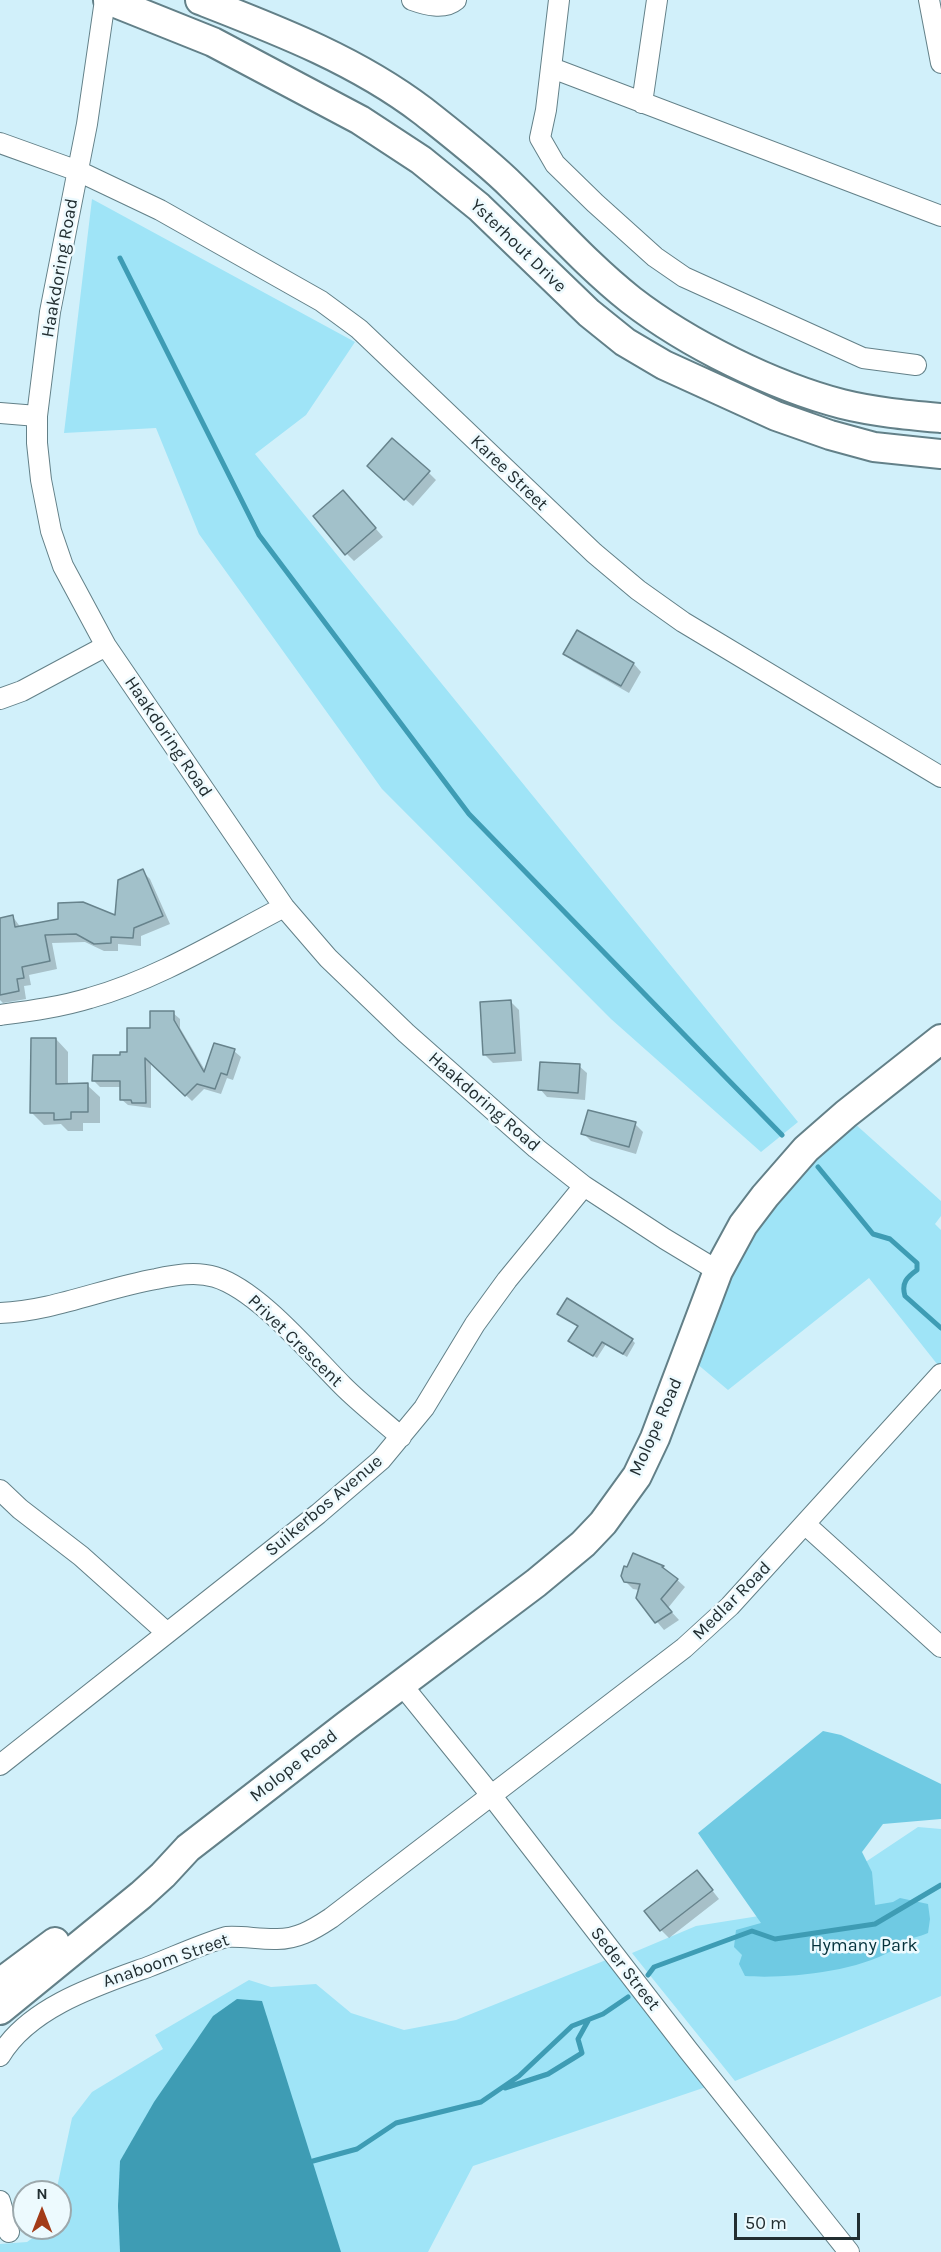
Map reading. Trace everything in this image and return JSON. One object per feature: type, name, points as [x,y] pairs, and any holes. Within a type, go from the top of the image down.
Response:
[{"type":"main road","name":"Ysterhout Drive","points":[[106,0],[213,42],[280,76],[369,126],[420,160],[480,207],[589,314],[625,342],[664,365],[776,416],[830,435],[874,447],[941,454]]},
{"type":"main road","name":"Ysterhout Drive","points":[[200,0],[285,32],[381,82],[422,111],[511,184],[572,246],[632,301],[698,344],[748,369],[842,404],[905,415],[941,418]]},
{"type":"main road","name":"Molope Road","points":[[0,2010],[141,1895],[188,1848],[536,1583],[583,1544],[603,1523],[636,1476],[659,1431],[718,1271],[743,1225],[806,1149],[846,1114],[941,1039]]},
{"type":"main road","name":"Molope Road","points":[[0,1983],[140,1874],[158,1862],[188,1848]]},
{"type":"street","name":"Haakdoring Road","points":[[106,0],[78,171],[50,312],[37,416],[41,480],[51,531],[63,566],[106,646],[284,907],[327,958],[364,995],[536,1148],[584,1186],[718,1271]]},
{"type":"street","points":[[412,0],[437,6],[449,6],[456,0]]},
{"type":"street","points":[[560,0],[552,68],[540,138],[555,164],[595,204],[655,257],[684,278],[863,358],[916,365]]},
{"type":"street","points":[[642,103],[657,0]]},
{"type":"street","points":[[929,0],[941,63]]},
{"type":"street","points":[[552,68],[941,216]]},
{"type":"street","name":"Karee Street","points":[[0,143],[78,171],[160,210],[321,301],[358,329],[594,553],[638,590],[683,622],[941,777]]},
{"type":"street","points":[[0,413],[37,416]]},
{"type":"street","points":[[0,699],[22,691],[106,646]]},
{"type":"street","points":[[0,1015],[37,1010],[90,998],[128,984],[176,963],[284,907]]},
{"type":"street","name":"Suikerbos Avenue","points":[[0,1765],[357,1482],[401,1437],[437,1388],[476,1324],[507,1280],[584,1186]]},
{"type":"street","name":"Privet Crescent","points":[[0,1312],[51,1305],[112,1288],[178,1275],[213,1276],[230,1283],[255,1300],[346,1389],[401,1437]]},
{"type":"street","name":"Medlar Road","points":[[491,1795],[684,1648],[730,1606],[941,1374]]},
{"type":"street","points":[[0,1490],[20,1509],[81,1556],[166,1632]]},
{"type":"street","points":[[806,1525],[941,1647]]},
{"type":"street","name":"Seder Street","points":[[402,1685],[849,2252]]},
{"type":"street","name":"Anaboom Street","points":[[0,2056],[19,2033],[46,2012],[99,1984],[226,1937],[247,1936],[277,1940],[302,1935],[312,1930],[491,1795]]},
{"type":"street","points":[[0,2201],[9,2232]]},
{"type":"green space","points":[[92,199],[355,342],[306,415],[255,454],[798,1122],[761,1152],[611,1019],[382,789],[199,534],[156,428],[64,433]]},
{"type":"green space","points":[[854,1123],[941,1201],[941,1216],[935,1224],[941,1230],[941,1369],[869,1278],[728,1390],[696,1363],[741,1251],[813,1154]]},
{"type":"green space","points":[[823,1731],[841,1735],[941,1784],[941,1819],[883,1824],[862,1852],[872,1872],[875,1905],[893,1902],[900,1898],[928,1904],[930,1919],[928,1933],[901,1942],[892,1950],[876,1958],[840,1969],[799,1975],[745,1976],[739,1964],[742,1955],[734,1947],[736,1930],[761,1923],[698,1833]]},
{"type":"green space","name":"Hymany Park","points":[[918,1827],[941,1829],[941,1996],[735,2081],[632,1953],[696,1926],[759,1916],[867,1861]]},
{"type":"green space","points":[[606,1960],[706,2087],[473,2166],[428,2252],[0,2252],[0,2244],[30,2240],[72,2240],[72,2180],[59,2180],[72,2118],[92,2092],[163,2049],[155,2035],[249,1980],[271,1987],[316,1984],[351,2013],[404,2030],[456,2020]]},
{"type":"shaded area","points":[[237,1999],[262,2001],[341,2252],[120,2252],[118,2206],[120,2161],[154,2102],[213,2016]]},
{"type":"building","points":[[392,438],[430,471],[404,500],[367,466]]},
{"type":"building","points":[[343,490],[376,528],[345,555],[313,516]]},
{"type":"building","points":[[577,630],[634,663],[621,686],[563,654]]},
{"type":"building","points":[[143,869],[163,916],[134,928],[133,938],[111,937],[111,943],[94,944],[76,934],[45,935],[50,961],[22,967],[24,978],[17,979],[19,991],[0,995],[0,918],[13,915],[15,927],[58,919],[58,903],[83,902],[115,915],[118,880]]},
{"type":"building","points":[[511,1000],[515,1053],[483,1055],[480,1002]]},
{"type":"building","points":[[150,1011],[174,1011],[174,1020],[204,1072],[214,1043],[235,1049],[227,1075],[221,1073],[215,1089],[197,1084],[185,1096],[145,1058],[146,1103],[120,1100],[120,1081],[92,1081],[93,1055],[120,1055],[120,1052],[127,1052],[127,1028],[150,1028]]},
{"type":"building","points":[[31,1038],[56,1038],[56,1084],[88,1083],[88,1112],[71,1112],[71,1119],[54,1120],[54,1113],[30,1113]]},
{"type":"building","points":[[540,1062],[580,1064],[578,1093],[538,1090]]},
{"type":"building","points":[[588,1110],[636,1122],[629,1147],[581,1134]]},
{"type":"building","points":[[567,1298],[633,1339],[623,1354],[602,1342],[593,1356],[568,1341],[578,1326],[557,1314]]},
{"type":"building","points":[[633,1553],[664,1566],[662,1567],[678,1579],[661,1599],[672,1612],[655,1623],[636,1598],[640,1584],[624,1582],[621,1576],[624,1566],[627,1567]]},
{"type":"building","points":[[697,1870],[713,1890],[660,1931],[644,1911]]},
{"type":"waterway","points":[[120,258],[259,535],[469,814],[782,1135]]},
{"type":"waterway","points":[[818,1167],[873,1234],[890,1239],[917,1263],[917,1270],[904,1284],[905,1296],[941,1328]]},
{"type":"waterway","points":[[648,1975],[654,1967],[752,1931],[775,1939],[875,1924],[941,1885]]},
{"type":"waterway","points":[[313,2161],[357,2149],[396,2123],[481,2102],[519,2076],[572,2026],[603,2014],[628,1997]]},
{"type":"waterway","points":[[505,2088],[548,2074],[582,2053],[578,2039],[588,2021]]}]
